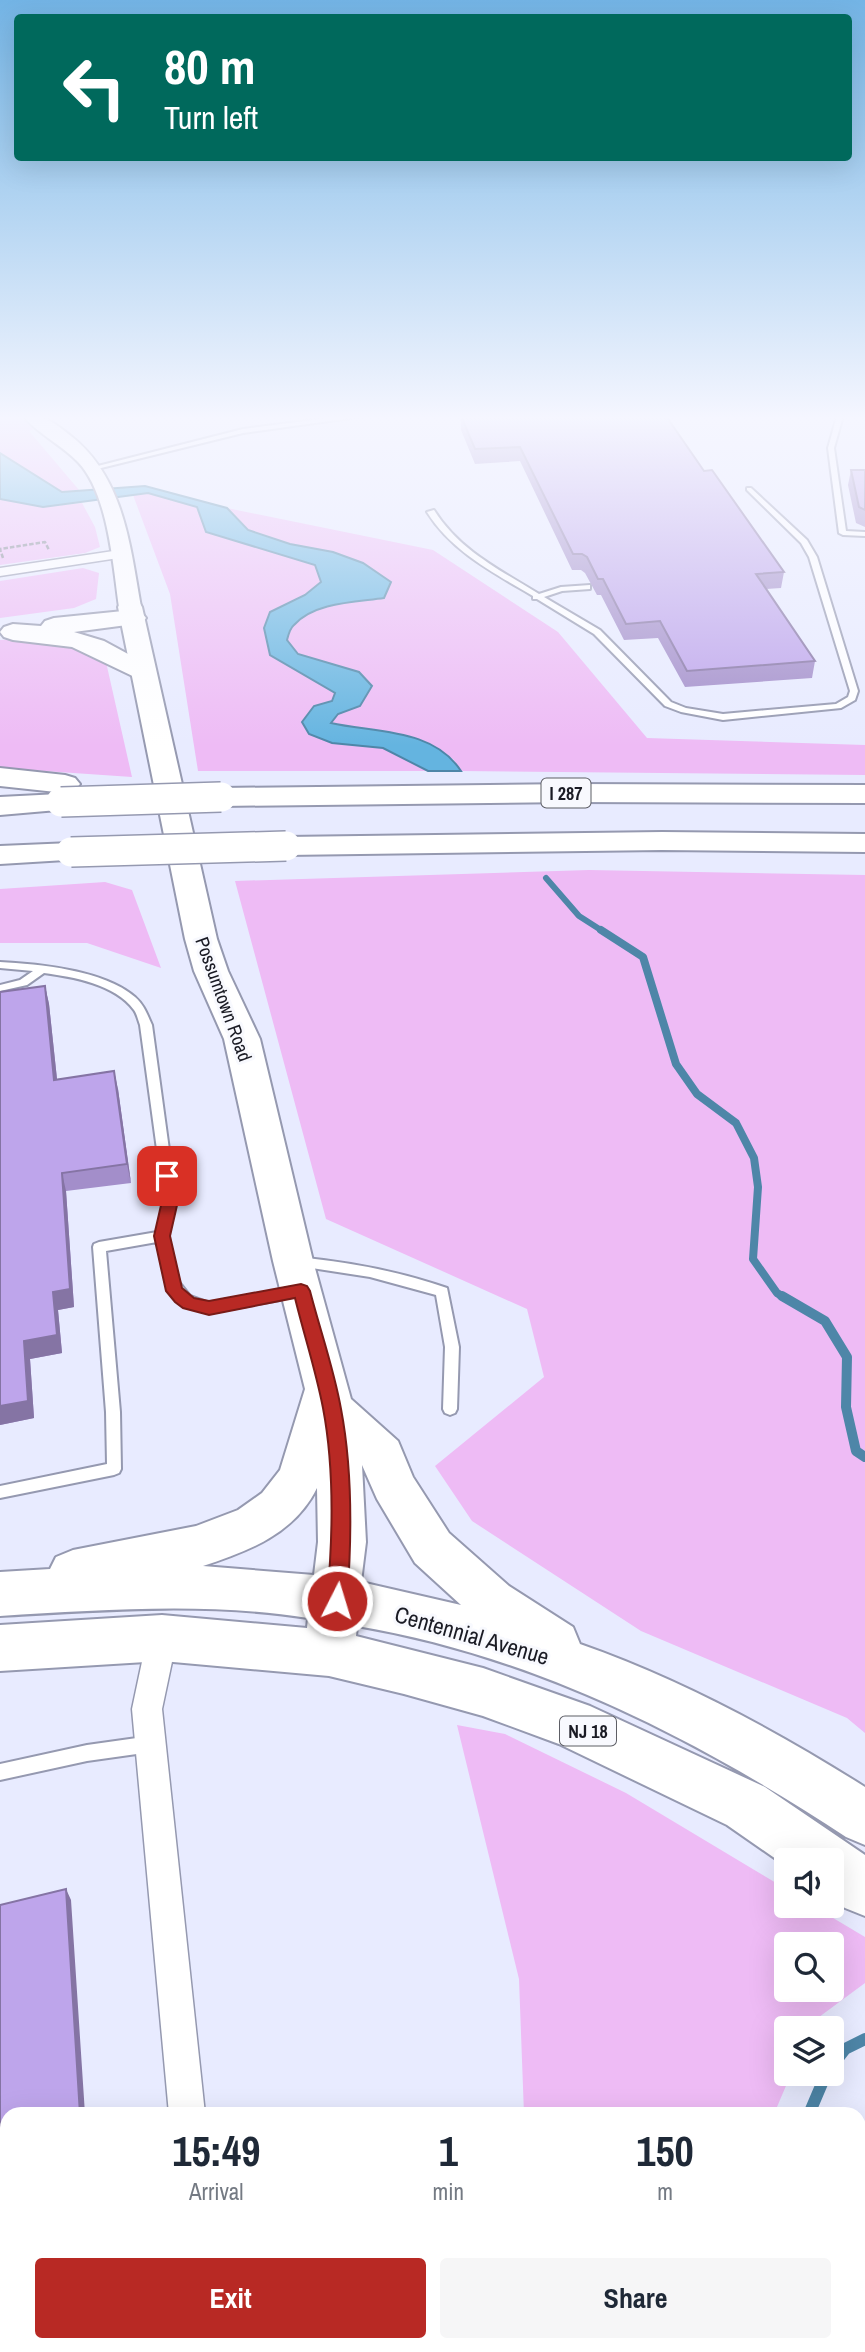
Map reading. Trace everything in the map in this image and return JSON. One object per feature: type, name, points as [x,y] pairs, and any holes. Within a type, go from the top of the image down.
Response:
[{"type":"highway","points":[[4,629],[131,612]]},
{"type":"highway","name":"Possumtown Road","points":[[131,612],[201,939],[211,971],[242,1039],[297,1276],[329,1396],[339,1456],[342,1542],[329,1653]]},
{"type":"highway","points":[[4,629],[76,638],[104,649],[143,673]]},
{"type":"highway","points":[[0,777],[63,793]]},
{"type":"highway","name":"I 287","points":[[0,806],[63,793],[221,797],[574,793],[865,794]]},
{"type":"highway","points":[[0,855],[286,846],[662,841],[865,843]]},
{"type":"highway","points":[[0,1593],[99,1565],[216,1542],[263,1521],[284,1502],[296,1483],[329,1396],[382,1455],[393,1485],[432,1548],[492,1602],[603,1676]]},
{"type":"highway","name":"Centennial Avenue","points":[[0,1593],[161,1586],[293,1594],[460,1628],[530,1649],[603,1676],[699,1720],[758,1751],[865,1818]]},
{"type":"highway","points":[[0,1648],[162,1638],[329,1653]]},
{"type":"highway","name":"NJ 18","points":[[329,1653],[483,1692],[572,1724],[746,1807],[807,1848]]},
{"type":"highway","points":[[844,1873],[865,1888]]},
{"type":"main road","name":"Possumtown Road","points":[[114,526],[131,612]]},
{"type":"street","points":[[0,572],[120,554]]},
{"type":"street","points":[[162,1638],[147,1709],[186,2107]]},
{"type":"lane","points":[[440,526],[470,555],[597,632],[658,696],[684,710],[723,717],[838,706],[852,698],[855,691],[813,557],[804,542],[787,526]]},
{"type":"lane","points":[[842,526],[843,533],[865,534]]},
{"type":"lane","points":[[536,597],[561,589],[587,587]]},
{"type":"lane","points":[[0,965],[43,968],[89,979],[122,995],[139,1008],[146,1025],[170,1201],[162,1236],[174,1291],[189,1304],[209,1308],[297,1276],[369,1269],[442,1292],[452,1347],[450,1409]]},
{"type":"lane","points":[[0,988],[19,985],[35,977],[43,968]]},
{"type":"lane","points":[[0,1492],[114,1469],[113,1412],[99,1247],[162,1236]]},
{"type":"lane","points":[[0,1772],[88,1753],[150,1744]]},
{"type":"shaded area","points":[[0,526],[95,527],[100,547],[85,553],[0,565]]},
{"type":"shaded area","points":[[144,526],[232,526],[282,554],[315,565],[322,582],[305,595],[270,612],[270,655],[335,693],[332,701],[314,706],[302,723],[318,738],[383,748],[428,771],[198,771],[170,594]]},
{"type":"shaded area","points":[[244,526],[314,526],[433,550],[558,632],[647,738],[865,745],[865,775],[461,771],[453,759],[330,723],[338,714],[360,706],[359,672],[298,654],[286,640],[289,632],[302,617],[324,607],[384,598],[333,552],[290,544],[248,530]]},
{"type":"shaded area","points":[[83,568],[99,573],[96,599],[74,608],[0,618],[0,581]]},
{"type":"shaded area","points":[[45,638],[79,649],[106,662],[132,777],[0,768],[0,640]]},
{"type":"shaded area","points":[[589,870],[865,875],[865,1733],[847,1718],[641,1631],[472,1521],[435,1466],[544,1377],[527,1309],[326,1219],[235,881]]},
{"type":"shaded area","points":[[105,882],[132,890],[161,968],[87,943],[0,943],[0,889]]},
{"type":"shaded area","points":[[457,1725],[505,1734],[626,1793],[774,1882],[774,1918],[833,1918],[865,1937],[865,1983],[844,1999],[844,1932],[774,1932],[774,2002],[839,2002],[820,2016],[774,2016],[774,2086],[786,2086],[777,2107],[524,2107],[519,1979]]},
{"type":"water","points":[[204,526],[244,526],[248,530],[290,544],[333,552],[363,563],[391,582],[384,598],[336,604],[303,617],[293,626],[287,640],[298,654],[359,672],[372,686],[360,706],[338,714],[331,723],[384,731],[419,740],[449,757],[461,771],[428,771],[383,748],[332,743],[309,734],[302,722],[314,706],[332,701],[335,693],[270,655],[264,628],[270,612],[305,595],[321,582],[315,565],[206,532]]},
{"type":"building","points":[[559,526],[751,526],[784,572],[756,574],[815,661],[687,671],[660,621],[626,624],[603,579],[598,579],[587,557],[573,554]]},
{"type":"building","points":[[45,986],[54,1080],[114,1071],[127,1164],[62,1173],[70,1289],[53,1292],[57,1335],[24,1341],[28,1401],[0,1406],[0,992]]},
{"type":"building","points":[[66,1889],[80,2107],[0,2107],[0,1905]]},
{"type":"waterway","points":[[546,878],[579,916],[604,932]]},
{"type":"waterway","points":[[601,930],[643,957],[676,1064],[697,1094],[736,1123],[754,1158],[758,1187],[753,1259],[777,1293],[785,1298]]},
{"type":"waterway","points":[[782,1296],[825,1321],[847,1357],[846,1407],[856,1451],[865,1457]]},
{"type":"waterway","points":[[844,2050],[865,2039]]},
{"type":"waterway","points":[[812,2107],[821,2086]]},
{"type":"route","points":[[167,1176],[170,1201],[162,1236],[174,1291],[181,1298],[189,1304],[209,1308],[301,1291],[332,1408],[339,1456],[342,1542],[337,1601]]}]
